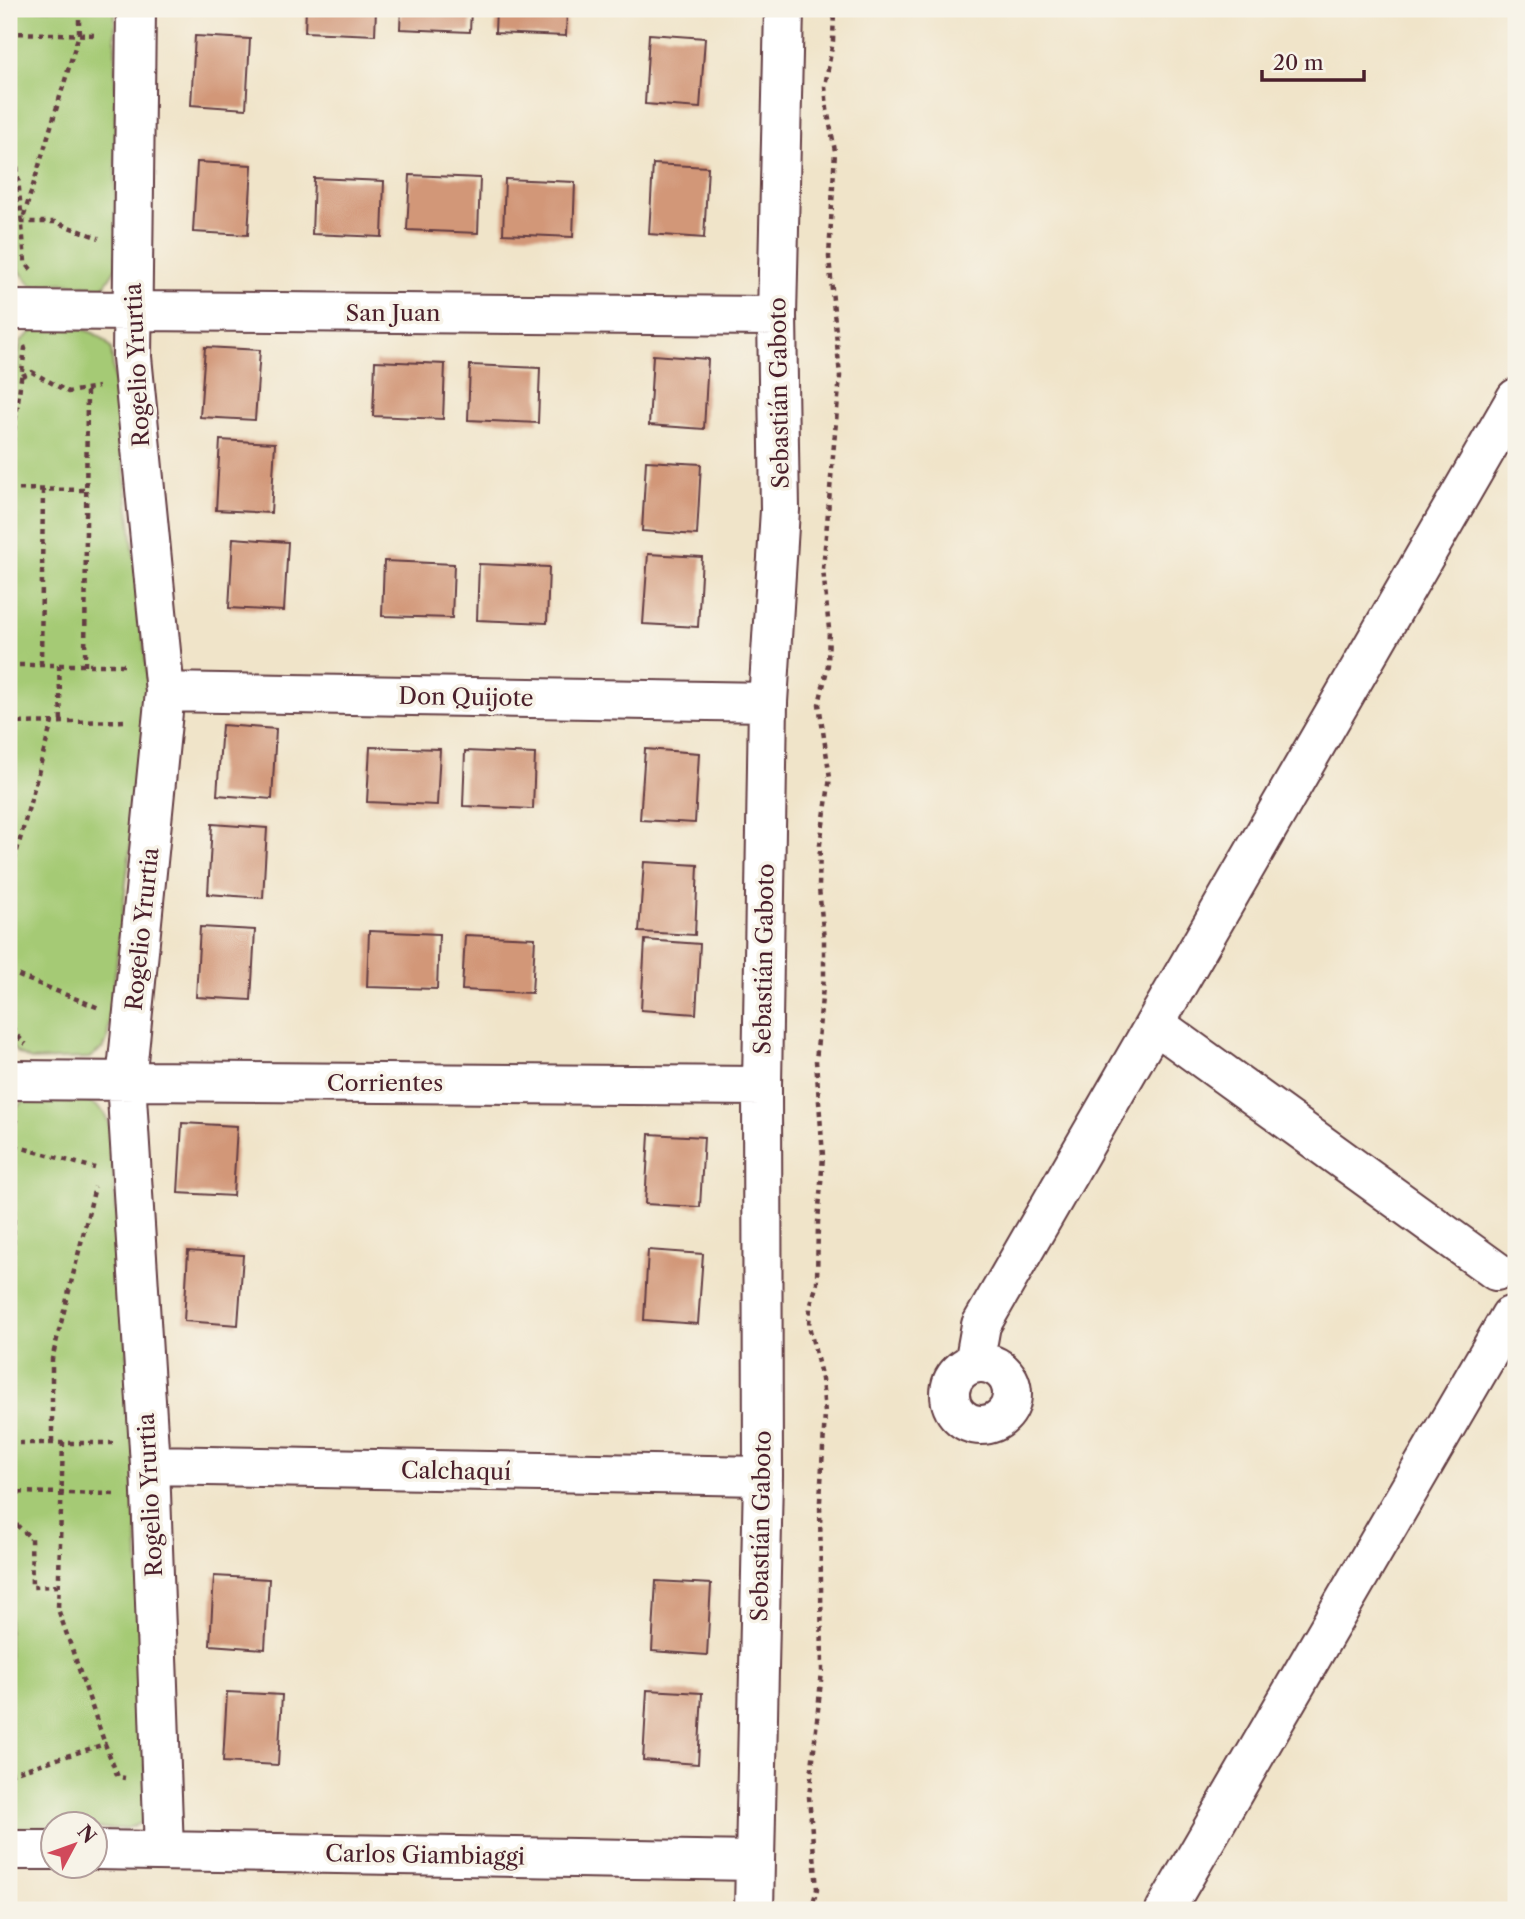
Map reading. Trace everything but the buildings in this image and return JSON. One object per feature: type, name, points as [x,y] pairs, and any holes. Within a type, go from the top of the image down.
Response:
[{"type":"street","name":"Sebastián Gaboto","points":[[754,1910],[762,1476],[762,1086],[768,702],[780,510],[777,316],[784,9]]},
{"type":"street","name":"Rogelio Yrurtia","points":[[123,22],[132,357],[162,648],[164,692],[126,1081],[137,1454],[164,1850]]},
{"type":"street","name":"San Juan","points":[[9,310],[777,316]]},
{"type":"street","points":[[974,1364],[981,1325],[1516,398]]},
{"type":"street","name":"Don Quijote","points":[[164,692],[768,702]]},
{"type":"street","points":[[1156,1024],[1506,1264],[1491,1291],[1500,1310],[1513,1317],[1165,1910]]},
{"type":"street","name":"Corrientes","points":[[16,1096],[126,1081],[762,1086]]},
{"type":"street","name":"Calchaquí","points":[[137,1454],[762,1476]]},
{"type":"street","points":[[9,1850],[38,1850]]},
{"type":"street","name":"Carlos Giambiaggi","points":[[108,1850],[755,1861]]},
{"type":"path","points":[[22,222],[79,34],[79,9]]},
{"type":"path","points":[[811,1910],[817,1889],[809,1797],[822,1671],[820,1501],[825,1413],[822,1379],[809,1326],[810,1308],[817,1283],[823,1156],[816,1061],[824,976],[819,888],[821,844],[830,778],[819,705],[828,665],[829,629],[823,569],[840,376],[829,257],[835,151],[825,86],[833,41],[834,9]]},
{"type":"path","points":[[9,33],[79,34],[123,22]]},
{"type":"path","points":[[9,67],[25,262]]},
{"type":"path","points":[[22,222],[55,222],[110,242]]},
{"type":"path","points":[[9,470],[26,348],[36,341]]},
{"type":"path","points":[[22,376],[32,372],[68,392],[108,385]]},
{"type":"path","points":[[85,666],[87,389]]},
{"type":"path","points":[[9,489],[86,490]]},
{"type":"path","points":[[41,665],[43,489]]},
{"type":"path","points":[[9,665],[137,665]]},
{"type":"path","points":[[59,665],[61,722]]},
{"type":"path","points":[[9,723],[137,720]]},
{"type":"path","points":[[9,880],[52,722]]},
{"type":"path","points":[[9,972],[104,1009]]},
{"type":"path","points":[[9,988],[14,1034],[32,1049]]},
{"type":"path","points":[[9,1434],[16,1096]]},
{"type":"path","points":[[15,1146],[99,1169]]},
{"type":"path","points":[[52,1442],[52,1359],[96,1183]]},
{"type":"path","points":[[63,1442],[58,1609],[118,1777],[136,1781]]},
{"type":"path","points":[[9,1443],[63,1442],[137,1454]]},
{"type":"path","points":[[9,1492],[127,1494]]},
{"type":"path","points":[[9,1518],[31,1538],[33,1587],[58,1586]]},
{"type":"path","points":[[9,1774],[105,1744]]},
{"type":"green space","points":[[9,9],[115,9],[116,268],[103,288],[65,283],[32,286],[18,269],[9,152]]},
{"type":"green space","points":[[40,328],[89,331],[105,341],[111,349],[149,691],[107,1041],[103,1048],[89,1058],[31,1060],[16,1052],[9,1042],[9,415],[21,341]]},
{"type":"green space","points":[[38,1097],[83,1100],[101,1110],[107,1118],[110,1130],[134,1439],[147,1817],[129,1828],[108,1828],[108,1811],[38,1811],[38,1827],[17,1828],[9,1824],[9,1119],[20,1104]]}]
